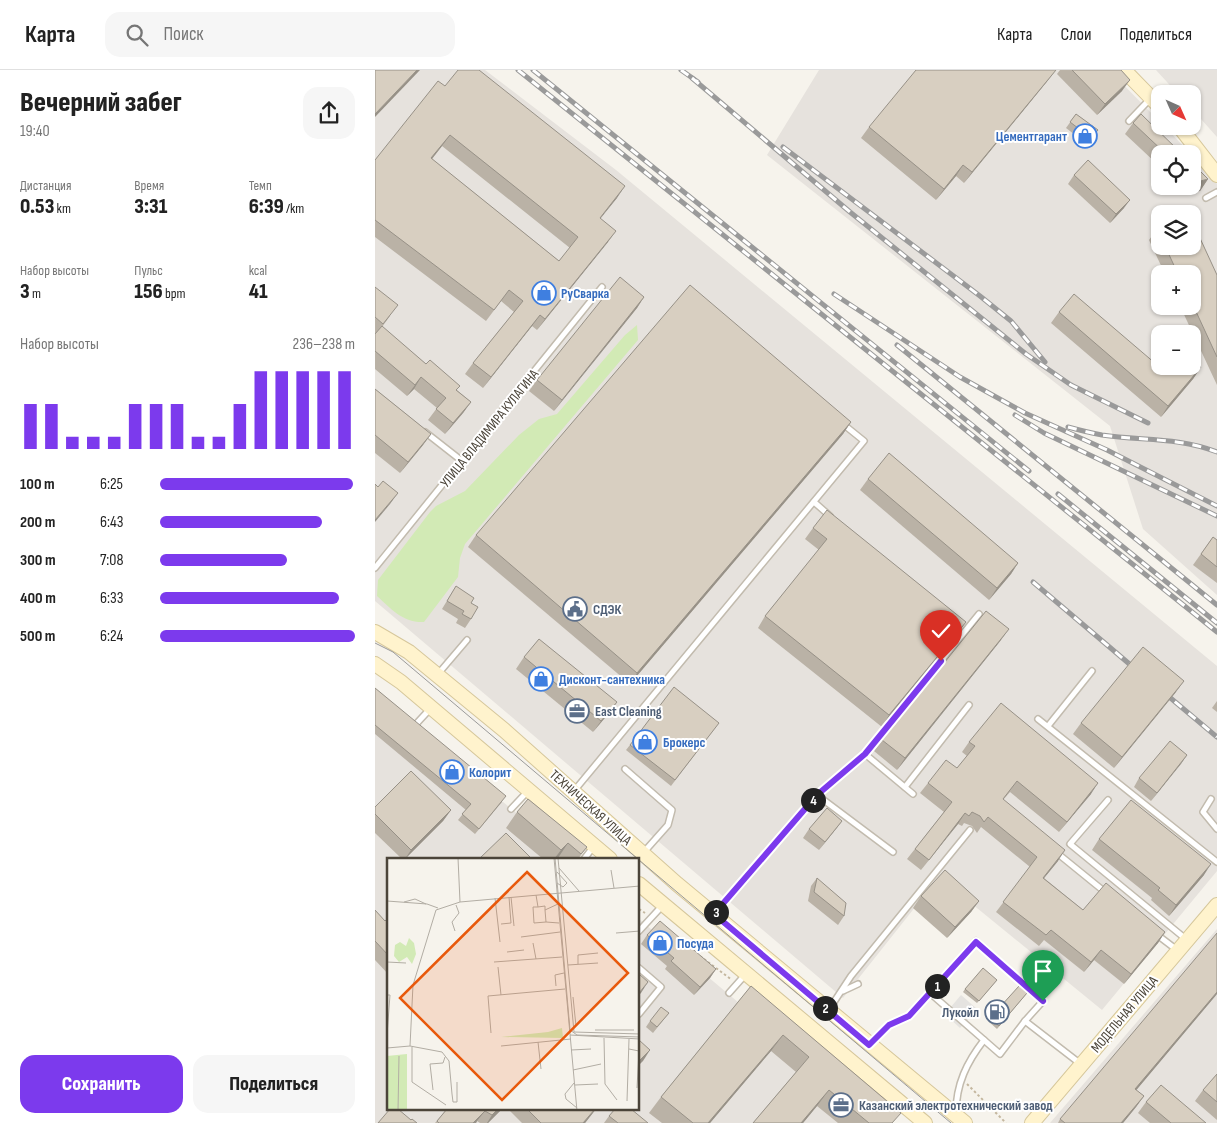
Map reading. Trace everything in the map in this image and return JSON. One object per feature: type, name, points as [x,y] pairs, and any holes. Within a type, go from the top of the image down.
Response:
[{"type":"main road","points":[[1123,70],[1151,97]]},
{"type":"main road","points":[[1186,135],[1217,175]]},
{"type":"main road","name":"ТЕХНИЧЕСКАЯ УЛИЦА","points":[[375,632],[409,652],[504,730],[643,854],[869,1045],[960,1119]]},
{"type":"main road","name":"ТЕХНИЧЕСКАЯ УЛИЦА","points":[[375,664],[431,708],[609,858]]},
{"type":"main road","points":[[640,885],[663,904],[742,979],[925,1123]]},
{"type":"main road","name":"МОДЕЛЬНАЯ УЛИЦА","points":[[1032,1123],[1217,905]]},
{"type":"lane","points":[[1129,121],[1151,106]]},
{"type":"lane","points":[[1206,198],[1217,192]]},
{"type":"lane","name":"УЛИЦА ВЛАДИМИРА КУЛАГИНА","points":[[375,568],[602,287]]},
{"type":"lane","points":[[573,791],[864,441],[841,422]]},
{"type":"lane","points":[[418,427],[462,461]]},
{"type":"lane","points":[[814,502],[836,520]]},
{"type":"lane","points":[[714,914],[817,795],[865,754],[979,614]]},
{"type":"lane","points":[[437,675],[467,640]]},
{"type":"lane","points":[[1047,726],[1092,671]]},
{"type":"lane","points":[[905,787],[969,705]]},
{"type":"lane","points":[[417,723],[431,708]]},
{"type":"lane","points":[[410,717],[424,729]]},
{"type":"lane","points":[[1038,719],[1217,862]]},
{"type":"lane","points":[[865,754],[913,794]]},
{"type":"lane","points":[[625,769],[672,810],[668,824],[643,854]]},
{"type":"lane","points":[[511,808],[528,790]]},
{"type":"lane","points":[[817,795],[893,852]]},
{"type":"lane","points":[[1211,799],[1203,812],[1217,829]]},
{"type":"lane","points":[[1107,800],[1070,844],[1182,945]]},
{"type":"lane","points":[[829,1011],[851,976],[970,830]]},
{"type":"lane","points":[[585,858],[594,846]]},
{"type":"lane","points":[[1055,851],[1114,900]]},
{"type":"lane","points":[[640,930],[663,904]]},
{"type":"lane","points":[[1151,930],[1182,945]]},
{"type":"lane","points":[[869,1045],[889,1025],[909,1016],[976,942],[1043,1001],[999,1054],[930,993]]},
{"type":"lane","points":[[640,969],[661,988],[640,1013]]},
{"type":"lane","points":[[729,993],[742,979]]},
{"type":"lane","points":[[841,991],[858,984]]},
{"type":"lane","points":[[1025,1021],[1082,1065]]},
{"type":"lane","points":[[960,1119],[956,1096],[969,1059],[985,1040]]},
{"type":"path","points":[[640,910],[651,918]]},
{"type":"path","points":[[693,951],[742,979]]},
{"type":"path","points":[[962,1079],[1006,1123]]},
{"type":"shaded area","points":[[375,70],[485,70],[616,170],[1217,666],[1217,871],[1102,1010],[939,877],[843,998],[375,601]]},
{"type":"shaded area","points":[[819,70],[1109,70],[1151,113],[1151,135],[1173,135],[1182,145],[1151,145],[1151,195],[1201,195],[1201,164],[1212,176],[1217,184],[1217,595],[1143,529],[1110,426],[767,155]]},
{"type":"shaded area","points":[[1156,70],[1217,70],[1217,137],[1201,119],[1201,85],[1170,85]]},
{"type":"shaded area","points":[[375,696],[571,858],[387,858],[387,1110],[640,1110],[640,920],[882,1123],[375,1123]]},
{"type":"shaded area","points":[[1217,929],[1217,1123],[1050,1123]]},
{"type":"shaded area","points":[[961,995],[977,1009],[960,1028],[945,1014]]},
{"type":"green space","points":[[637,325],[638,340],[465,544],[460,558],[458,577],[424,622],[404,618],[387,606],[377,596],[378,580],[430,512],[436,506],[465,491],[519,435],[539,419],[557,414],[625,335]]},
{"type":"building","points":[[375,70],[417,70],[375,114]]},
{"type":"building","points":[[458,70],[479,70],[625,186],[600,218],[616,231],[545,319],[540,315],[491,377],[473,363],[523,301],[509,290],[494,310],[375,220],[375,160],[438,81],[445,86]],"holes":[[[450,135],[578,237],[559,261],[431,158]]]},
{"type":"building","points":[[916,70],[1056,70],[972,172],[963,165],[944,189],[869,127]]},
{"type":"building","points":[[1072,70],[1121,70],[1130,80],[1105,104]]},
{"type":"building","points":[[1076,114],[1098,130],[1091,138],[1070,122]]},
{"type":"building","points":[[1141,114],[1151,124],[1151,135],[1163,135],[1173,145],[1156,145],[1133,123]]},
{"type":"building","points":[[1088,160],[1130,200],[1116,214],[1074,175]]},
{"type":"building","points":[[1201,172],[1208,179],[1201,181]]},
{"type":"building","points":[[1201,240],[1217,275],[1217,357],[1198,315],[1201,315],[1201,265],[1174,265],[1169,255],[1201,255]]},
{"type":"building","points":[[620,277],[644,297],[562,400],[537,380]]},
{"type":"building","points":[[690,285],[851,422],[637,673],[476,535]]},
{"type":"building","points":[[375,287],[398,305],[383,324],[375,317]]},
{"type":"building","points":[[1074,294],[1151,360],[1151,375],[1194,375],[1168,406],[1059,312]]},
{"type":"building","points":[[382,326],[426,364],[430,360],[460,386],[456,390],[471,402],[453,423],[436,409],[446,398],[421,377],[415,385],[375,351],[375,334]]},
{"type":"building","points":[[375,389],[431,434],[408,462],[375,435]]},
{"type":"building","points":[[889,453],[1018,563],[997,588],[868,479]]},
{"type":"building","points":[[383,481],[398,493],[375,520],[375,484],[378,487]]},
{"type":"building","points":[[827,510],[966,622],[889,715],[765,616],[827,539],[813,528]]},
{"type":"building","points":[[1213,537],[1217,540],[1217,567],[1201,554]]},
{"type":"building","points":[[456,586],[474,598],[471,603],[478,607],[471,619],[462,614],[464,611],[447,601]]},
{"type":"building","points":[[986,611],[1009,629],[905,758],[882,740]]},
{"type":"building","points":[[539,639],[617,702],[601,721],[524,657]]},
{"type":"building","points":[[1143,647],[1184,681],[1122,757],[1081,723]]},
{"type":"building","points":[[674,687],[719,723],[675,780],[630,745]]},
{"type":"building","points":[[375,688],[506,796],[479,829],[462,814],[471,804],[375,725]]},
{"type":"building","points":[[1001,703],[1098,783],[1067,822],[1017,781],[1003,799],[1065,850],[1043,878],[1083,910],[1106,883],[1165,932],[1131,974],[1101,950],[1091,962],[1051,930],[1046,935],[1003,902],[1037,857],[988,817],[984,822],[980,816],[972,812],[969,816],[965,813],[929,860],[915,849],[952,802],[928,783],[946,760],[957,768],[975,746],[969,742]]},
{"type":"building","points":[[1170,741],[1187,755],[1157,793],[1139,778]]},
{"type":"building","points":[[411,771],[451,810],[411,850],[375,814],[375,807]]},
{"type":"building","points":[[528,799],[587,847],[581,854],[568,843],[561,850],[517,812]]},
{"type":"building","points":[[1131,800],[1211,864],[1176,905],[1158,890],[1160,888],[1099,839]]},
{"type":"building","points":[[827,808],[842,821],[825,842],[809,829]]},
{"type":"building","points":[[506,833],[531,858],[480,858]]},
{"type":"building","points":[[945,870],[979,901],[955,927],[921,896]]},
{"type":"building","points":[[817,878],[846,903],[844,916],[814,892]]},
{"type":"building","points":[[375,910],[385,921],[387,919],[387,954],[375,941]]},
{"type":"building","points":[[660,921],[716,969],[700,987],[671,961],[674,958],[647,935]]},
{"type":"building","points":[[1217,933],[1217,992],[1135,1089],[1144,1096],[1121,1123],[1065,1123],[1060,1119]]},
{"type":"building","points":[[983,968],[997,980],[979,1001],[965,989]]},
{"type":"building","points":[[640,975],[648,982],[640,992]]},
{"type":"building","points":[[751,986],[901,1113],[892,1123],[869,1123],[829,1090],[801,1123],[753,1123],[809,1057],[783,1035],[708,1123],[693,1123],[661,1097]]},
{"type":"building","points":[[1019,986],[1027,993],[999,1026],[990,1018]]},
{"type":"building","points":[[661,1007],[669,1013],[657,1027],[650,1021]]},
{"type":"building","points":[[640,1041],[650,1050],[640,1060]]},
{"type":"building","points":[[1217,1074],[1217,1102],[1203,1090]]},
{"type":"building","points":[[1161,1085],[1206,1123],[1171,1123],[1146,1102]]},
{"type":"building","points":[[389,1110],[399,1110],[417,1123],[378,1123]]},
{"type":"building","points":[[446,1110],[497,1110],[492,1115],[485,1111],[473,1123],[439,1123],[437,1121]]},
{"type":"building","points":[[528,1110],[594,1110],[583,1123],[541,1123]]},
{"type":"building","points":[[614,1110],[632,1110],[648,1123],[618,1123],[609,1116]]},
{"type":"tram line","points":[[375,643],[393,652],[637,858]]},
{"type":"tram line","points":[[640,861],[951,1123]]},
{"type":"railway","points":[[518,70],[1217,632]]},
{"type":"railway","points":[[533,70],[1029,471]]},
{"type":"railway","points":[[681,70],[698,82]]},
{"type":"railway","points":[[692,78],[850,212],[1026,354],[1071,385],[1148,423]]},
{"type":"railway","points":[[783,147],[1011,321],[1045,362]]},
{"type":"railway","points":[[834,294],[960,377],[1025,413],[1107,450],[1217,506]]},
{"type":"railway","points":[[897,345],[1217,605]]},
{"type":"railway","points":[[1015,415],[1044,433],[1217,516]]},
{"type":"railway","points":[[1068,427],[1102,435],[1188,444],[1217,452]]},
{"type":"railway","points":[[1058,494],[1217,623]]},
{"type":"railway","points":[[1033,582],[1140,673]]},
{"type":"railway","points":[[1161,690],[1217,737]]},
{"type":"place","name":"Цементгарант","points":[[1085,136]]},
{"type":"place","name":"РуСварка","points":[[544,293]]},
{"type":"place","name":"СДЭК","points":[[575,609]]},
{"type":"place","name":"Дисконт-сантехника","points":[[541,679]]},
{"type":"place","name":"East Cleaning","points":[[577,711]]},
{"type":"place","name":"Брокерс","points":[[645,742]]},
{"type":"place","name":"Колорит","points":[[452,772]]},
{"type":"place","name":"Посуда","points":[[660,943]]},
{"type":"place","name":"Лукойл","points":[[997,1012]]},
{"type":"place","name":"Казанский электротехнический завод","points":[[841,1105]]},
{"type":"route","points":[[941,661],[865,754],[817,795],[741,886],[714,914],[869,1045],[889,1025],[909,1016],[976,942],[1043,1001]]}]
